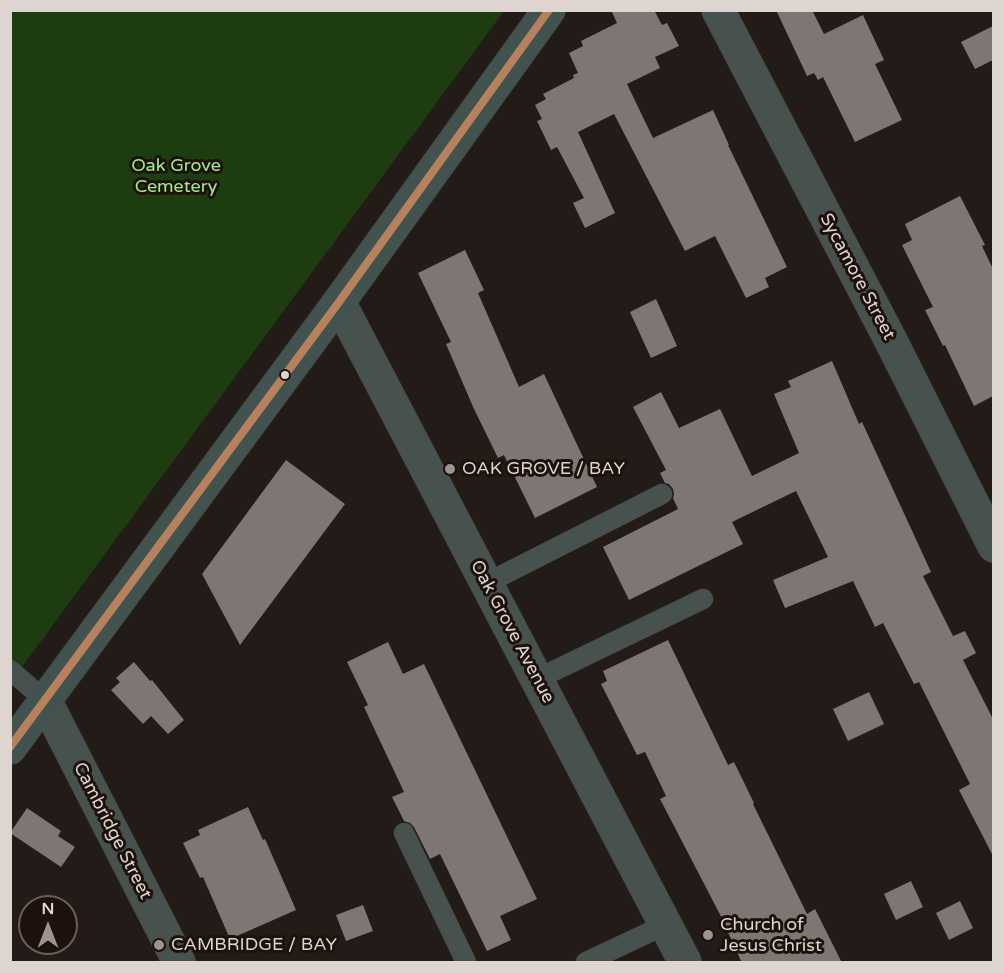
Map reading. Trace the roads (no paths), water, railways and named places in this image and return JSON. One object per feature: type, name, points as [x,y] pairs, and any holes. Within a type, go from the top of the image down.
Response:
[{"type":"main road","points":[[10,748],[339,302],[549,10]]},
{"type":"street","name":"Sycamore Street","points":[[718,10],[890,339],[993,546]]},
{"type":"street","name":"Oak Grove Avenue","points":[[339,302],[685,963]]},
{"type":"street","name":"Cambridge Street","points":[[45,700],[179,963]]},
{"type":"lane","points":[[487,583],[662,494]]},
{"type":"lane","points":[[537,679],[703,599]]},
{"type":"lane","points":[[10,670],[45,700]]},
{"type":"lane","points":[[404,833],[466,963]]},
{"type":"lane","points":[[586,963],[665,925]]},
{"type":"place","name":"OAK GROVE / BAY","points":[[450,469]]},
{"type":"place","name":"Church of Jesus Christ","points":[[708,935]]},
{"type":"place","name":"CAMBRIDGE / BAY","points":[[159,945]]},
{"type":"park label","name":"Oak Grove Cemetery","points":[[176,176]]}]
